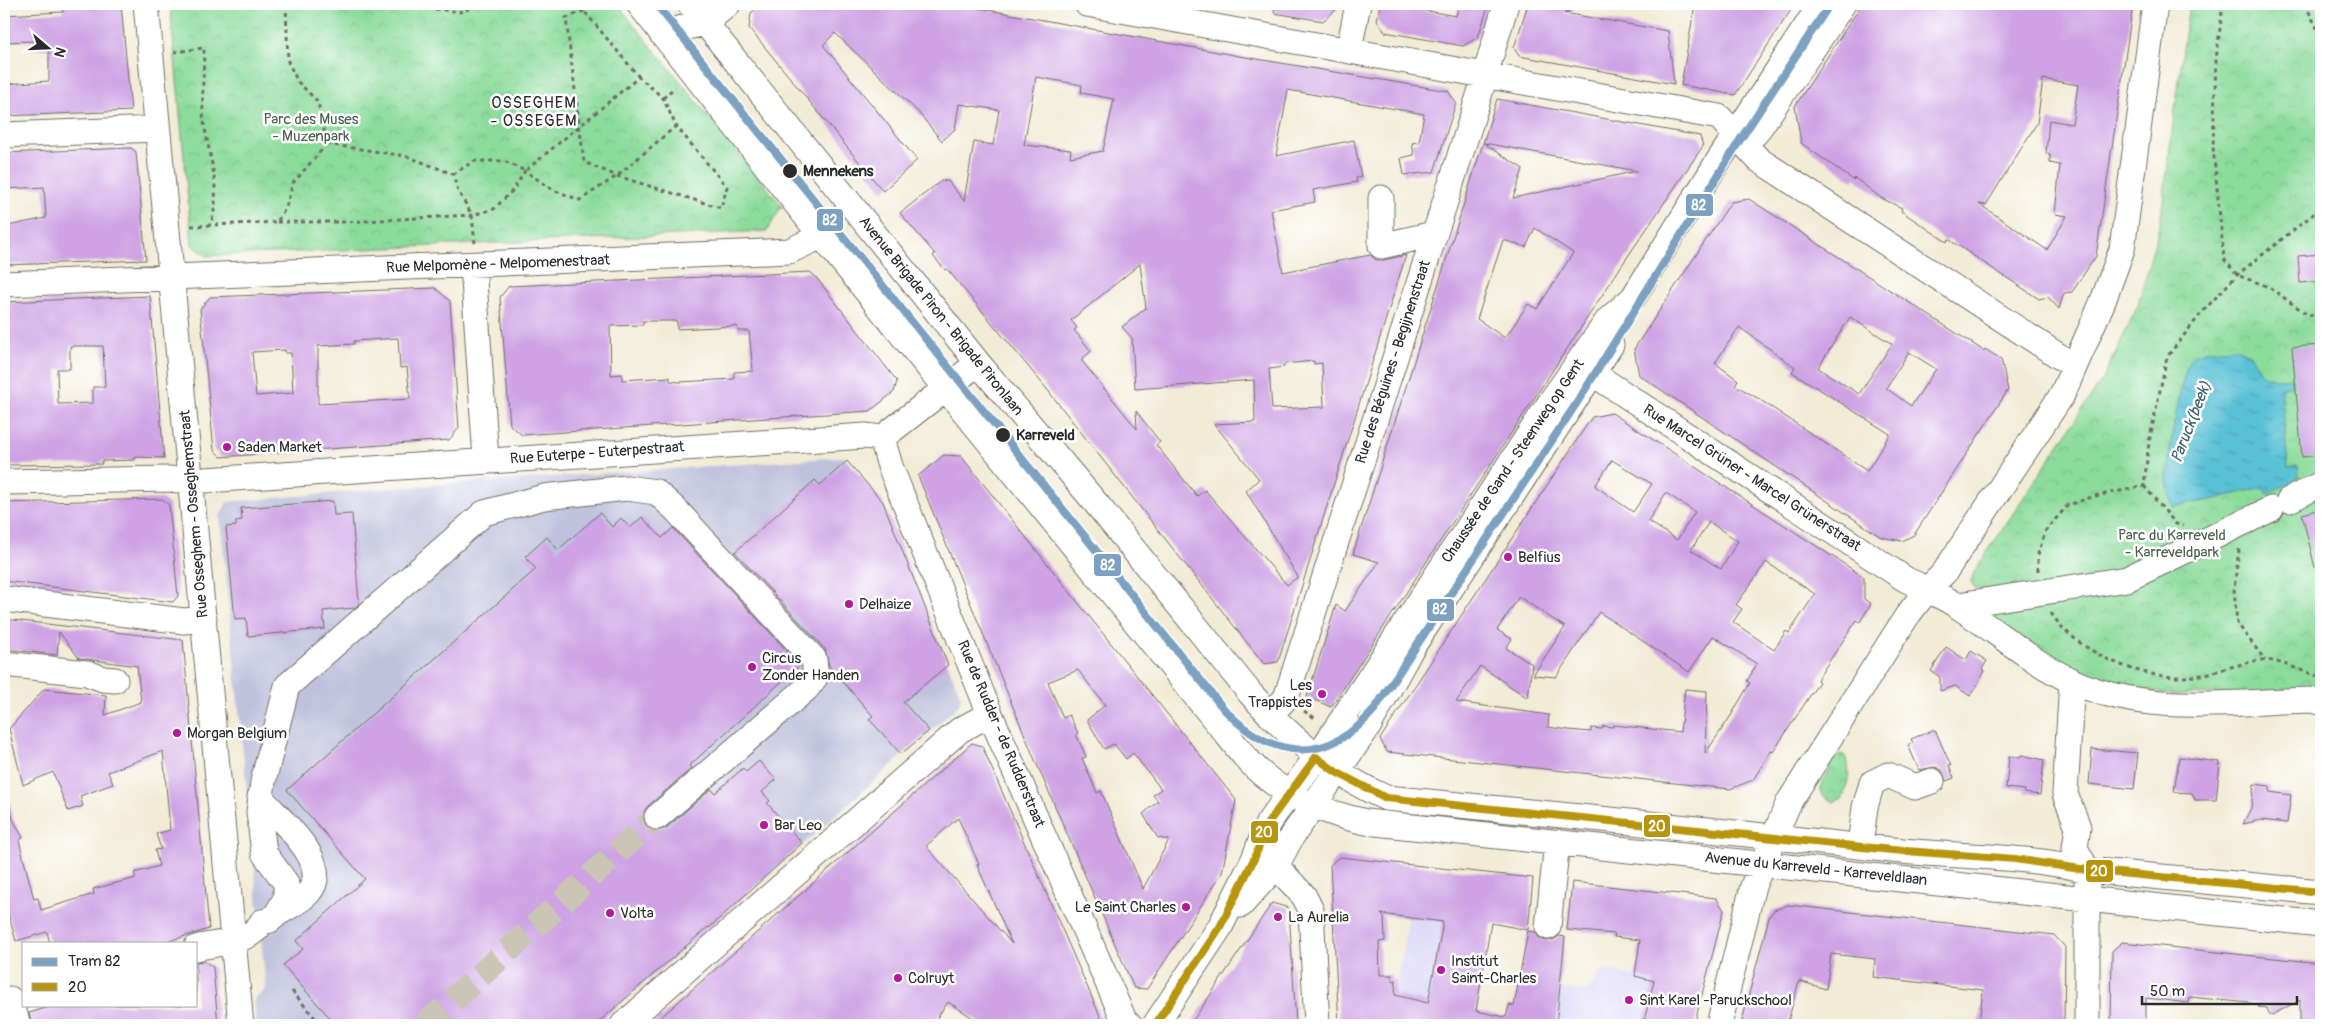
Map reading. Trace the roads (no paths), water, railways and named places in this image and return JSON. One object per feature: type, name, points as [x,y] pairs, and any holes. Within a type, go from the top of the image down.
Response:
[{"type":"street","name":"Rue Osseghem - Osseghemstraat","points":[[146,4],[241,1025]]},
{"type":"street","points":[[638,4],[820,234],[1225,732],[1261,773],[1290,793],[1314,805]]},
{"type":"street","name":"Avenue Brigade Piron - Brigade Pironlaan","points":[[690,4],[978,363],[1270,715],[1316,757]]},
{"type":"street","points":[[661,33],[705,23],[728,4]]},
{"type":"street","points":[[1087,4],[1719,117],[1759,160],[2074,366]]},
{"type":"street","points":[[1349,50],[1358,4]]},
{"type":"street","name":"Rue des Béguines - Begijnenstraat","points":[[1270,715],[1286,698],[1506,4]]},
{"type":"street","name":"Chaussée de Gand - Steenweg op Gent","points":[[1155,1025],[1220,927],[1254,858],[1268,823],[1316,757],[1585,369],[1644,304],[1821,4]]},
{"type":"street","name":"Chaussée de Gand - Steenweg op Gent","points":[[1741,141],[1843,4]]},
{"type":"street","points":[[1719,1025],[1753,886],[1789,802],[1907,616],[1927,590],[1944,573],[2062,394],[2104,300],[2122,249],[2155,4]]},
{"type":"street","points":[[4,135],[157,129]]},
{"type":"street","points":[[1381,198],[1381,246],[1434,234]]},
{"type":"street","name":"Rue Melpomène - Melpomenestraat","points":[[4,284],[172,277],[474,257],[789,251],[811,241],[820,234]]},
{"type":"street","points":[[474,257],[486,460]]},
{"type":"street","points":[[882,438],[978,363]]},
{"type":"street","name":"Chaussée de Gand - Steenweg op Gent","points":[[1220,927],[1276,866],[1292,836],[1368,727],[1412,650],[1585,369]]},
{"type":"street","name":"Rue Marcel Grüner - Marcel Grünerstraat","points":[[1585,369],[1905,579],[1958,605],[2034,659],[2072,681],[2117,695],[2190,705],[2310,700],[2321,702]]},
{"type":"street","name":"Rue Euterpe - Euterpestraat","points":[[4,482],[169,479],[191,481],[855,436],[882,438]]},
{"type":"street","name":"Rue de Rudder - de Rudderstraat","points":[[882,438],[890,466],[990,714],[1125,1022],[1130,1025]]},
{"type":"street","points":[[1958,605],[2127,579],[2321,484]]},
{"type":"street","points":[[282,906],[286,883],[264,853],[260,804],[287,686],[484,513],[544,497],[627,488],[656,492],[814,659],[816,676],[807,688],[657,817]]},
{"type":"street","points":[[4,600],[184,621],[204,619]]},
{"type":"street","points":[[4,664],[88,673],[103,679],[115,680]]},
{"type":"street","points":[[2072,681],[2065,794],[2078,827],[2075,848],[2087,870],[2087,1025]]},
{"type":"street","points":[[623,1025],[960,730],[990,714]]},
{"type":"street","name":"Avenue du Karreveld - Karreveldlaan","points":[[1316,757],[1336,772],[1386,798],[1860,846],[2060,864],[2087,870],[2321,892]]},
{"type":"street","points":[[1860,846],[1865,807],[1872,783],[1888,775],[1915,787],[1932,781]]},
{"type":"street","points":[[198,947],[213,943],[234,942],[259,928],[262,922],[282,906],[308,893],[316,877],[316,866],[311,854],[260,804]]},
{"type":"street","name":"Avenue du Karreveld - Karreveldlaan","points":[[1314,805],[1347,818],[1366,822],[2321,924]]},
{"type":"street","points":[[1548,927],[1557,842]]},
{"type":"street","points":[[1276,866],[1304,896],[1311,910],[1317,1025]]},
{"type":"street","points":[[13,999],[18,1025]]},
{"type":"water","name":"Paruck(beek)","points":[[2235,348],[2251,355],[2258,369],[2266,376],[2276,379],[2292,378],[2292,386],[2281,387],[2288,467],[2298,466],[2299,478],[2267,494],[2263,487],[2173,507],[2167,480],[2168,470],[2176,414],[2184,376],[2189,363],[2193,356],[2203,352]]},
{"type":"tunnel","points":[[425,1025],[657,817]]},
{"type":"tram line","name":"82","points":[[656,4],[1223,708],[1241,725],[1260,738],[1279,746],[1298,750],[1318,748],[1337,741],[1356,728],[1374,710],[1578,401],[1740,140],[1830,4]]},
{"type":"place","name":"Mennekens","points":[[790,171]]},
{"type":"place","name":"Karreveld","points":[[1003,435]]},
{"type":"place","name":"Saden Market","points":[[227,447]]},
{"type":"place","name":"Belfius","points":[[1508,557]]},
{"type":"place","name":"Delhaize","points":[[849,604]]},
{"type":"place","name":"Circus Zonder Handen","points":[[752,667]]},
{"type":"place","name":"Les Trappistes","points":[[1322,694]]},
{"type":"place","name":"Morgan Belgium","points":[[177,733]]},
{"type":"place","name":"Bar Leo","points":[[764,825]]},
{"type":"place","name":"Le Saint Charles","points":[[1186,907]]},
{"type":"place","name":"Volta","points":[[610,913]]},
{"type":"place","name":"La Aurelia","points":[[1278,917]]},
{"type":"place","name":"Institut Saint-Charles","points":[[1441,970]]},
{"type":"place","name":"Colruyt","points":[[898,978]]},
{"type":"place","name":"Sint Karel -Paruckschool","points":[[1629,1000]]},
{"type":"district","name":"OSSEGHEM - OSSEGEM","points":[[534,112]]},
{"type":"park label","name":"Parc des Muses - Muzenpark","points":[[311,128]]},
{"type":"park label","name":"Parc du Karreveld - Karreveldpark","points":[[2172,544]]}]
